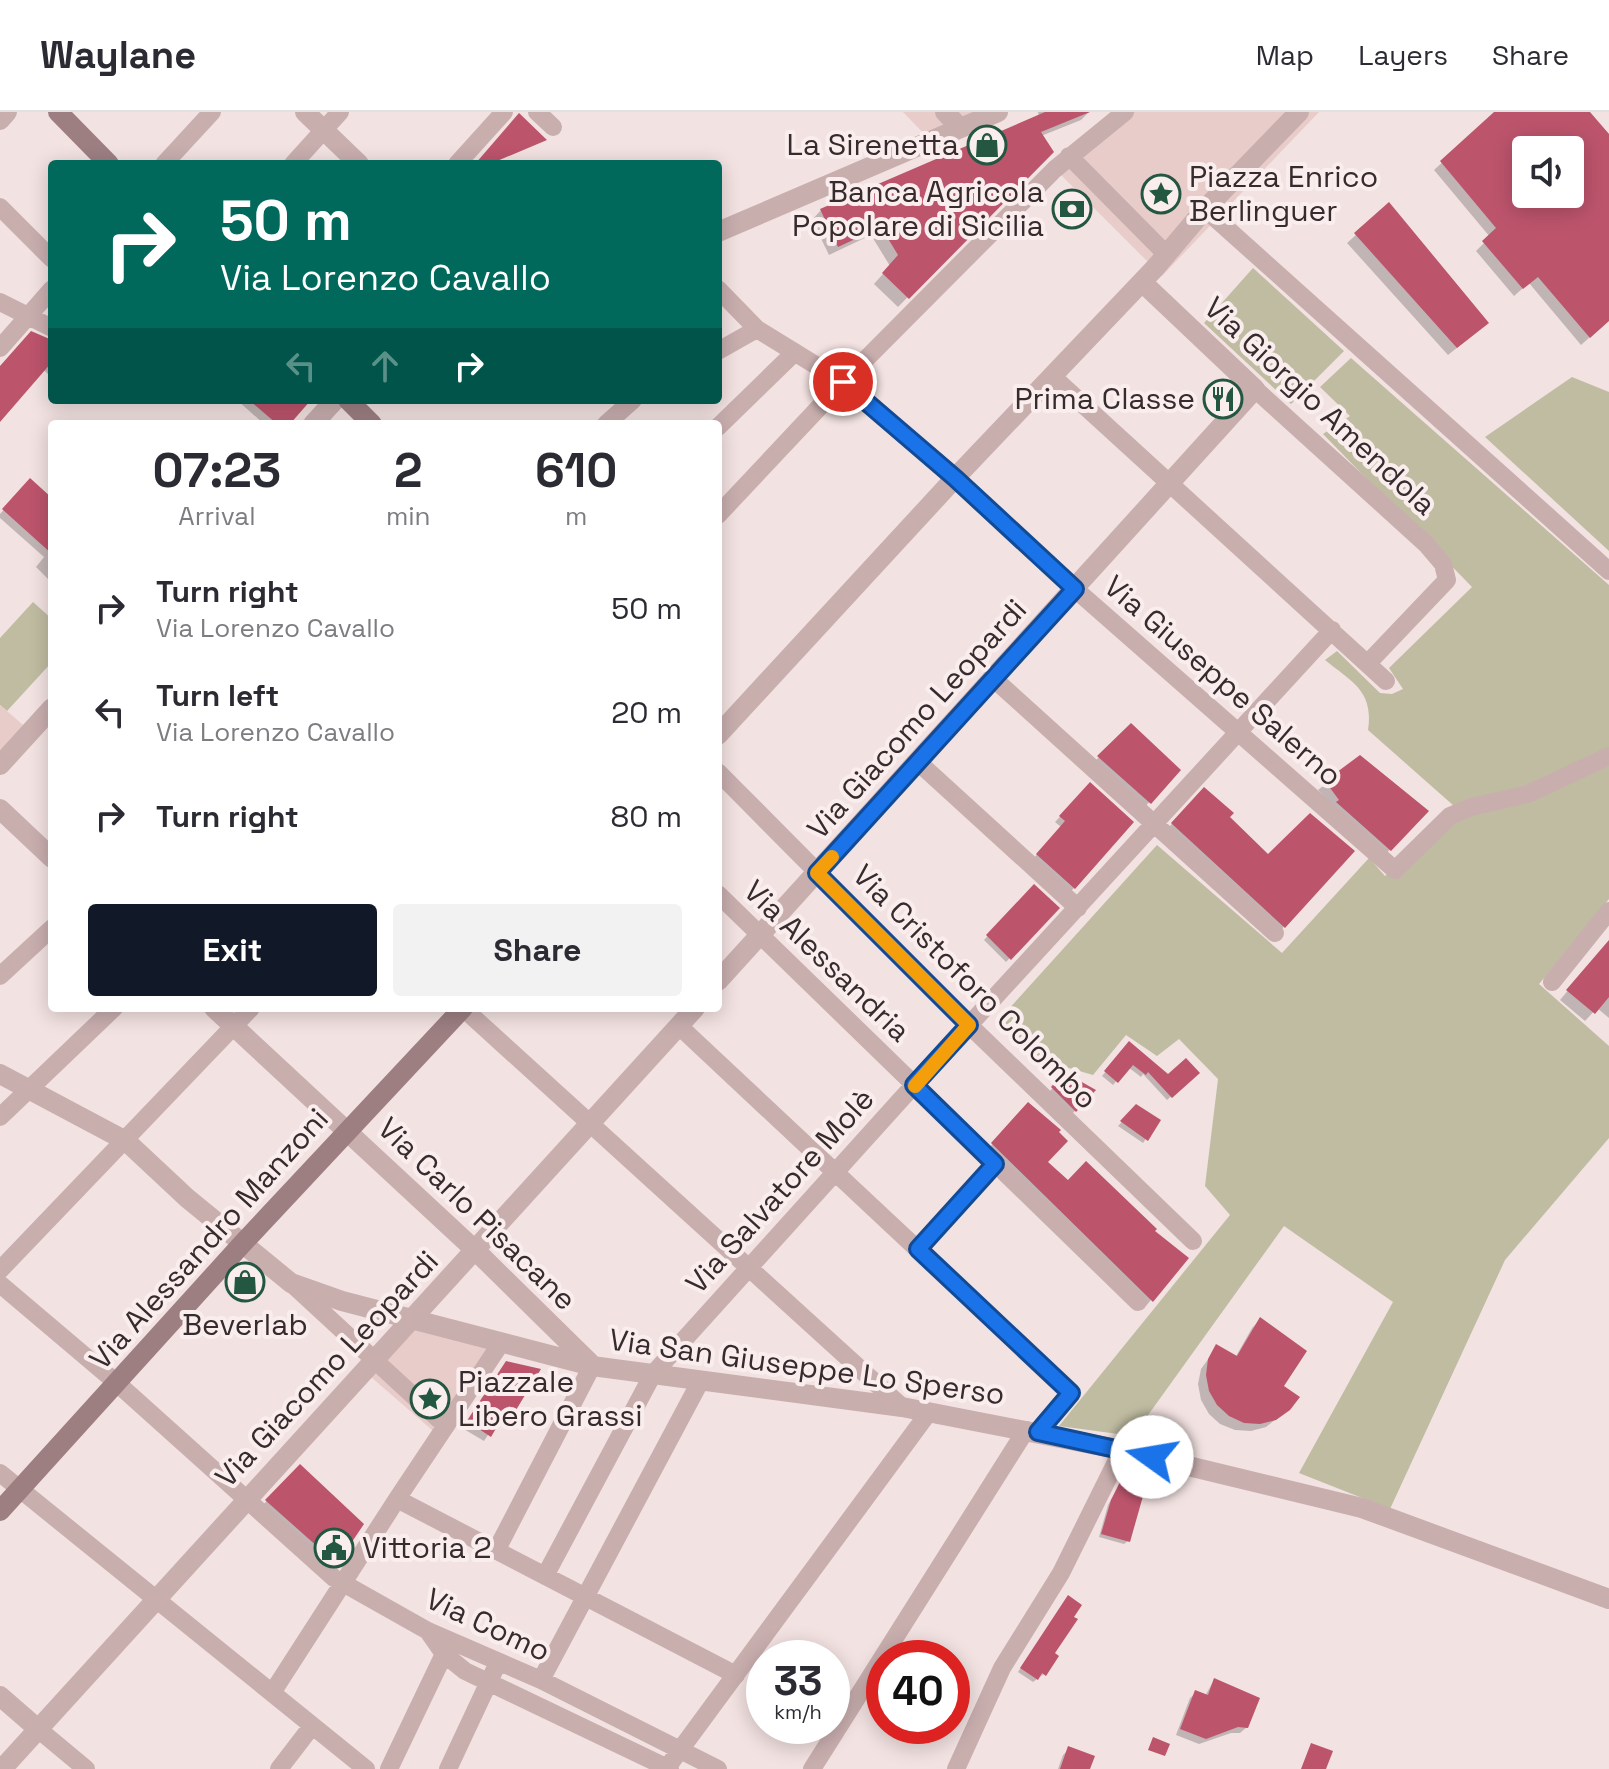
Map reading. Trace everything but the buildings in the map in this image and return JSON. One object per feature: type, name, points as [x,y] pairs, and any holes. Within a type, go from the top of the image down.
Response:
[{"type":"main road","points":[[58,112],[105,160]]},
{"type":"main road","points":[[352,404],[368,420]]},
{"type":"main road","name":"Via Alessandro Manzoni","points":[[0,1511],[243,1243],[459,1012]]},
{"type":"street","points":[[0,120],[7,112]]},
{"type":"street","points":[[168,160],[212,112]]},
{"type":"street","points":[[305,112],[355,160]]},
{"type":"street","points":[[297,160],[340,112]]},
{"type":"street","points":[[461,160],[504,112]]},
{"type":"street","points":[[537,112],[553,127]]},
{"type":"street","points":[[945,112],[960,128]]},
{"type":"street","points":[[722,230],[998,112]]},
{"type":"street","points":[[722,511],[843,382],[1069,156],[1125,112]]},
{"type":"street","points":[[722,731],[955,478],[1167,255],[1205,209],[1299,112]]},
{"type":"street","points":[[1069,156],[1167,255]]},
{"type":"street","points":[[0,207],[48,255]]},
{"type":"street","points":[[1205,209],[1609,571]]},
{"type":"street","name":"Via Giorgio Amendola","points":[[1142,282],[1426,544],[1443,564],[1447,580],[1368,663]]},
{"type":"street","points":[[0,348],[48,293]]},
{"type":"street","name":"Via Giuseppe Salerno","points":[[722,293],[757,329],[843,382],[955,478],[1075,589],[1395,870],[1450,816],[1471,807],[1528,794],[1609,756]]},
{"type":"street","points":[[0,302],[48,326]]},
{"type":"street","points":[[722,349],[757,329]]},
{"type":"street","points":[[722,423],[795,352]]},
{"type":"street","points":[[1053,377],[1386,681]]},
{"type":"street","name":"Via Giacomo Leopardi","points":[[722,976],[1255,389]]},
{"type":"street","points":[[317,420],[331,404]]},
{"type":"street","points":[[610,420],[628,404]]},
{"type":"street","name":"Via Salvatore Molè","points":[[545,1576],[653,1374],[1332,630]]},
{"type":"street","points":[[994,679],[1275,933]]},
{"type":"street","points":[[0,765],[48,712]]},
{"type":"street","points":[[918,762],[1078,908]]},
{"type":"street","name":"Via Cristoforo Colombo","points":[[722,776],[969,1025],[1193,1241]]},
{"type":"street","points":[[0,809],[48,854]]},
{"type":"street","name":"Via Alessandria","points":[[722,898],[1138,1302]]},
{"type":"street","points":[[1552,982],[1609,911]]},
{"type":"street","points":[[0,976],[48,932]]},
{"type":"street","points":[[0,1117],[110,1012]]},
{"type":"street","name":"Via Carlo Pisacane","points":[[218,1012],[476,1251],[592,1366]]},
{"type":"street","points":[[0,1270],[247,1012]]},
{"type":"street","points":[[467,1012],[902,1407]]},
{"type":"street","name":"Via Giacomo Leopardi","points":[[2,1769],[691,1012]]},
{"type":"street","points":[[679,1026],[1071,1393],[1032,1431],[812,1769]]},
{"type":"street","points":[[0,1074],[126,1141],[187,1198],[291,1283],[446,1426]]},
{"type":"street","points":[[918,1249],[995,1164]]},
{"type":"street","name":"Via San Giuseppe Lo Sperso","points":[[291,1283],[342,1301],[592,1366],[902,1407],[1122,1450],[1362,1508],[1609,1599]]},
{"type":"street","name":"Via Como","points":[[0,1284],[343,1583],[428,1631],[541,1680],[718,1769]]},
{"type":"street","points":[[272,1693],[501,1343]]},
{"type":"street","points":[[496,1551],[592,1366]]},
{"type":"street","points":[[541,1680],[701,1380]]},
{"type":"street","points":[[428,1631],[444,1654],[465,1671],[668,1769],[929,1412]]},
{"type":"street","points":[[956,1769],[1002,1668],[1061,1573],[1122,1450]]},
{"type":"street","points":[[0,1473],[366,1769]]},
{"type":"street","points":[[397,1499],[736,1675]]},
{"type":"street","points":[[389,1769],[444,1654]]},
{"type":"street","points":[[448,1769],[499,1661]]},
{"type":"street","points":[[0,1696],[86,1769]]},
{"type":"street","points":[[279,1769],[312,1726]]},
{"type":"shaded area","points":[[903,112],[985,112],[931,141]]},
{"type":"shaded area","name":"Piazza Enrico Berlinguer","points":[[1125,112],[1319,112],[1162,276],[1055,169]]},
{"type":"shaded area","points":[[1253,268],[1344,351],[1291,404],[1204,323]]},
{"type":"shaded area","points":[[1351,358],[1609,585],[1609,899],[1539,984],[1609,1046],[1609,1138],[1505,1260],[1390,1509],[1299,1473],[1393,1302],[1284,1226],[1133,1436],[1059,1426],[1230,1215],[1205,1186],[1218,1079],[1179,1039],[1157,1056],[1126,1035],[1093,1075],[1069,1068],[1048,1074],[997,1022],[1157,845],[1282,953],[1369,858],[1385,876],[1454,806],[1368,730],[1368,706],[1364,697],[1352,682],[1325,660],[1337,651],[1380,693],[1392,694],[1403,689],[1389,668],[1472,587],[1323,434],[1350,416],[1320,387]]},
{"type":"shaded area","points":[[1572,377],[1609,392],[1609,551],[1485,437]]},
{"type":"shaded area","points":[[33,602],[48,615],[48,666],[7,711],[0,705],[0,638]]},
{"type":"shaded area","points":[[0,705],[30,731],[0,765]]},
{"type":"shaded area","name":"Piazzale Libero Grassi","points":[[419,1311],[506,1335],[439,1436],[364,1371]]},
{"type":"slow traffic","points":[[832,857],[817,873],[969,1025],[915,1086]]},
{"type":"place","name":"La Sirenetta","points":[[987,145]]},
{"type":"place","name":"Piazza Enrico Berlinguer","points":[[1161,194]]},
{"type":"place","name":"Banca Agricola Popolare di Sicilia","points":[[1072,209]]},
{"type":"place","name":"Prima Classe","points":[[1223,399]]},
{"type":"place","name":"Beverlab","points":[[245,1282]]},
{"type":"place","name":"Piazzale Libero Grassi","points":[[430,1399]]},
{"type":"place","name":"Vittoria 2","points":[[334,1548]]},
{"type":"route","points":[[843,382],[955,478],[1075,589],[817,873],[969,1025],[914,1085],[995,1164],[918,1249],[1071,1393],[1038,1432],[1152,1457]]}]
